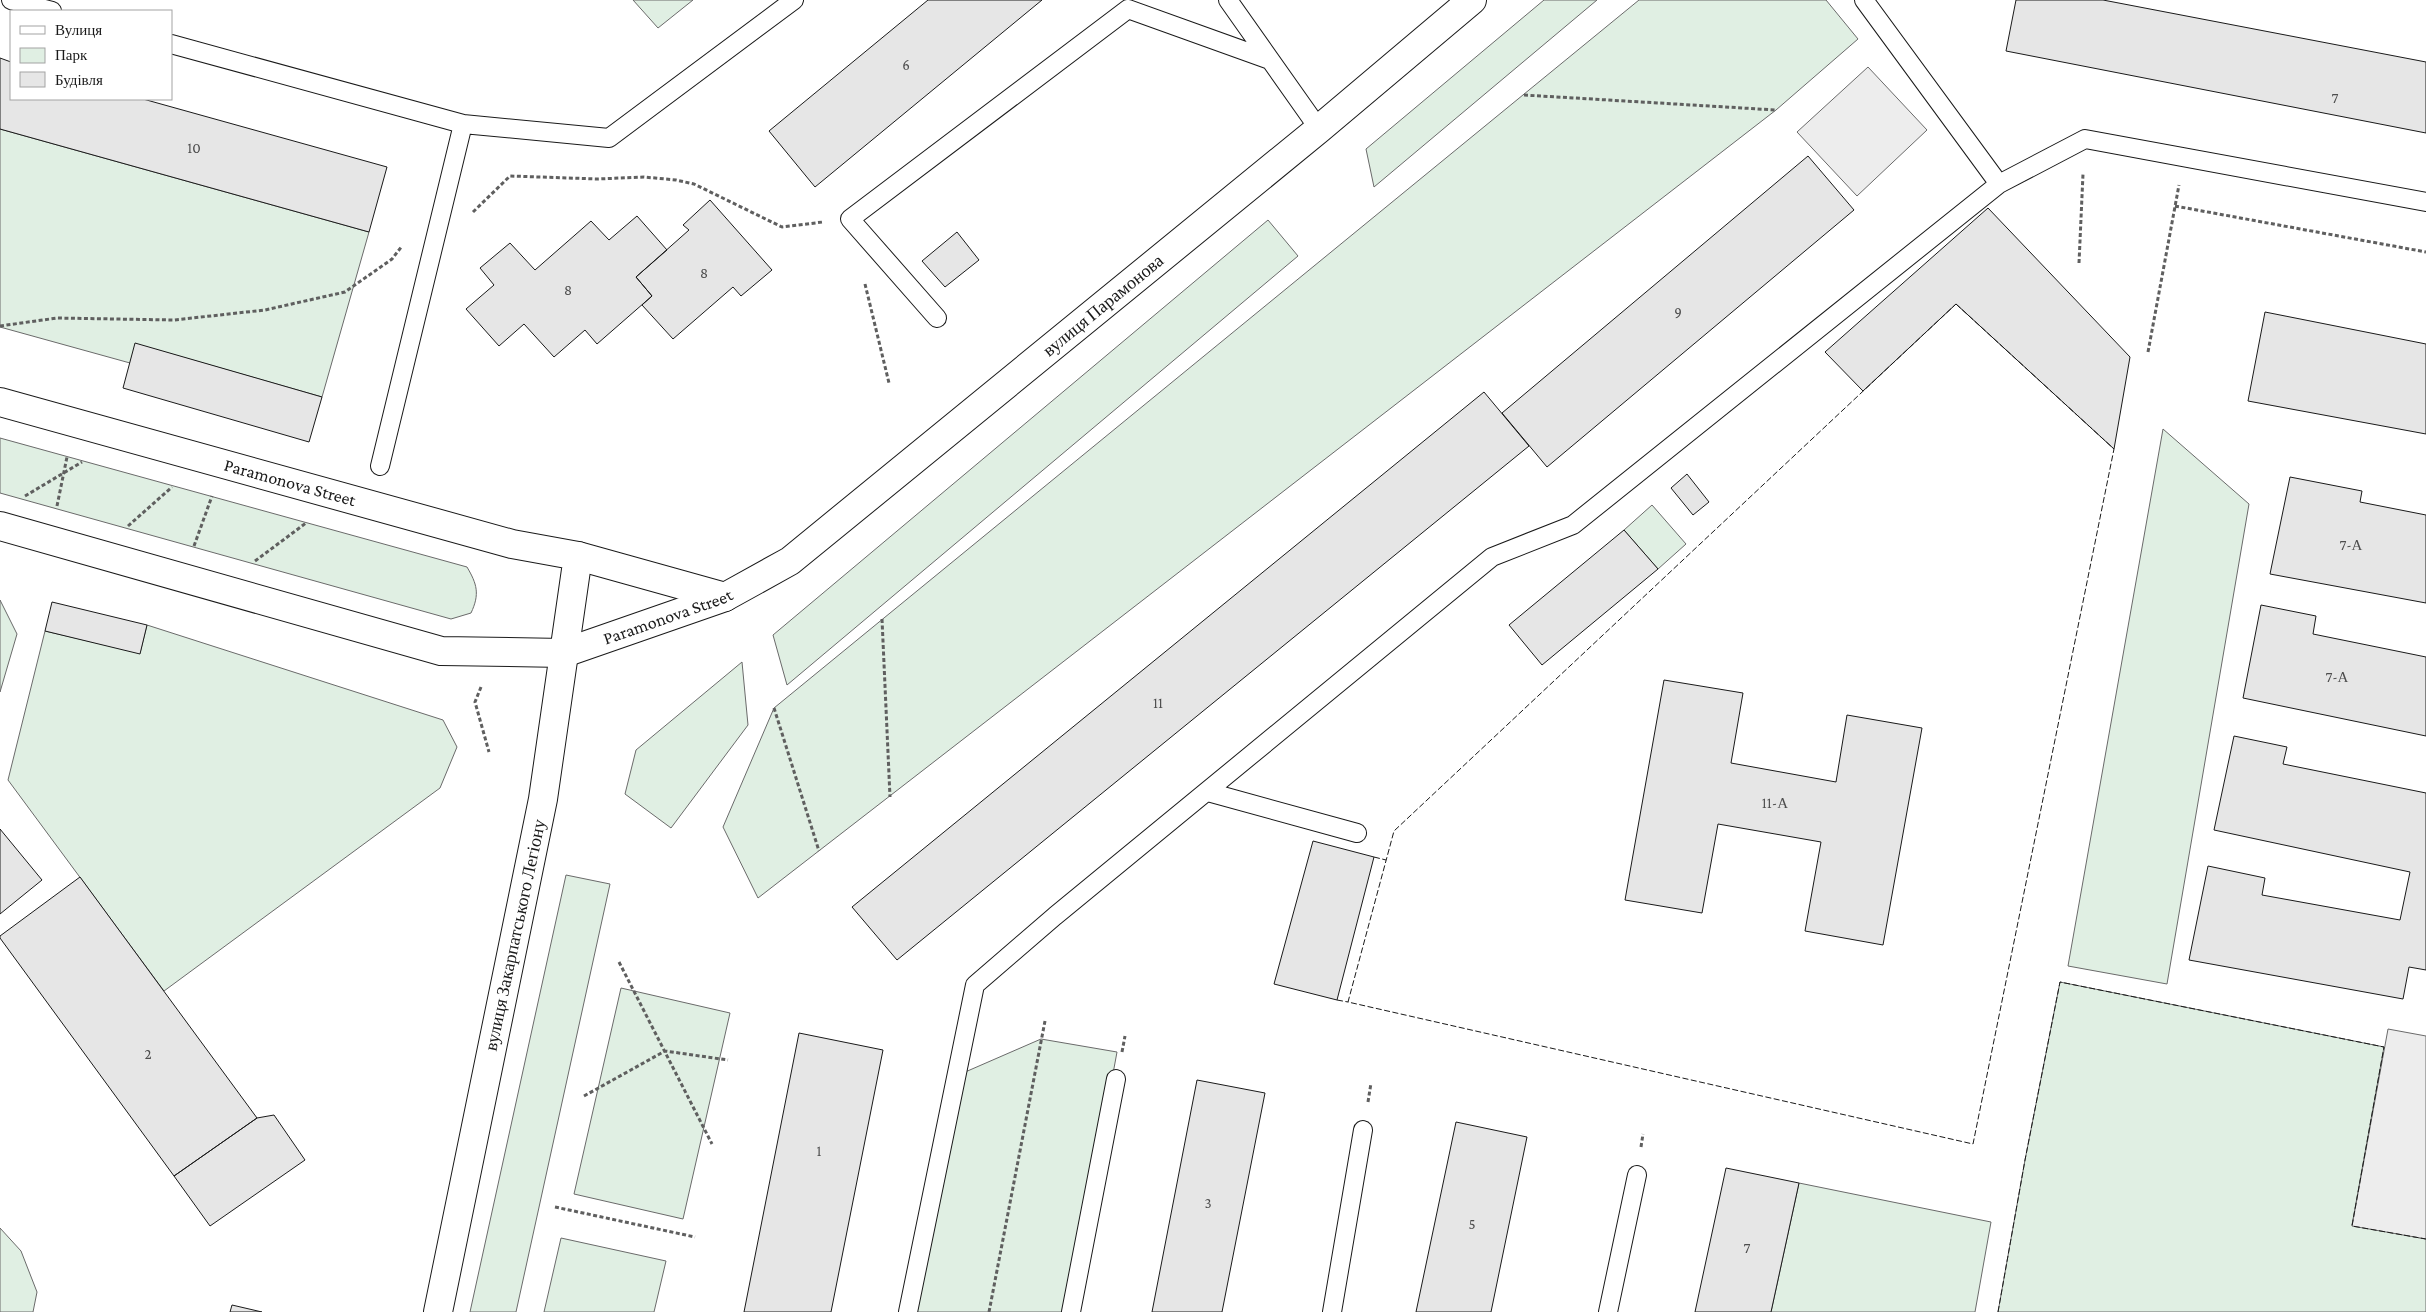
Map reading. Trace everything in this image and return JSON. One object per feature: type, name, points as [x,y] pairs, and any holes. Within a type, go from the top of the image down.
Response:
[{"type":"street","name":"вулиця Парамонова","points":[[725,597],[790,561],[1319,129],[1472,0]]},
{"type":"street","name":"Paramonova Street","points":[[0,402],[512,544],[578,556],[725,597]]},
{"type":"street","name":"Paramonova Street","points":[[0,526],[441,651],[564,653],[725,597]]},
{"type":"street","name":"вулиця Закарпатського Легіону","points":[[438,1312],[543,799],[578,556]]},
{"type":"lane","points":[[11,0],[48,10]]},
{"type":"lane","points":[[172,44],[463,124],[609,138],[794,0]]},
{"type":"lane","points":[[1228,0],[1319,129]]},
{"type":"lane","points":[[1864,0],[1999,184]]},
{"type":"lane","points":[[937,318],[850,219],[1128,9],[1270,60]]},
{"type":"lane","points":[[380,466],[463,124]]},
{"type":"lane","points":[[908,1312],[974,985],[1055,916],[1492,557],[1573,525],[1999,184],[2085,139],[2426,202]]},
{"type":"lane","points":[[1208,792],[1357,833]]},
{"type":"lane","points":[[1071,1312],[1116,1079]]},
{"type":"lane","points":[[1332,1312],[1363,1130]]},
{"type":"lane","points":[[1608,1312],[1637,1175]]},
{"type":"path","points":[[1524,95],[1776,110]]},
{"type":"path","points":[[2079,264],[2085,139]]},
{"type":"path","points":[[2148,352],[2174,206],[2185,157]]},
{"type":"path","points":[[471,214],[510,176],[598,179],[644,176],[694,184],[782,228],[850,219]]},
{"type":"path","points":[[2174,206],[2426,252]]},
{"type":"path","points":[[0,326],[57,318],[174,320],[264,310],[345,292],[392,259],[404,243]]},
{"type":"path","points":[[864,277],[889,383]]},
{"type":"path","points":[[57,509],[67,457]]},
{"type":"path","points":[[21,499],[83,461]]},
{"type":"path","points":[[126,528],[173,486]]},
{"type":"path","points":[[194,547],[212,496]]},
{"type":"path","points":[[252,563],[307,522]]},
{"type":"path","points":[[882,619],[890,797]]},
{"type":"path","points":[[481,687],[475,702],[489,752]]},
{"type":"path","points":[[774,708],[819,851]]},
{"type":"path","points":[[619,962],[712,1144]]},
{"type":"path","points":[[989,1312],[1045,1021]]},
{"type":"path","points":[[584,1096],[664,1051],[728,1060]]},
{"type":"path","points":[[555,1207],[695,1237]]},
{"type":"green space","points":[[633,0],[693,0],[658,28]]},
{"type":"green space","points":[[1544,0],[1597,0],[1374,187],[1366,149]]},
{"type":"green space","points":[[1639,0],[1826,0],[1858,39],[1776,110],[758,898],[723,827],[774,708]]},
{"type":"green space","points":[[0,129],[369,232],[322,397],[136,344],[130,363],[0,327]]},
{"type":"green space","points":[[1268,220],[1298,256],[787,685],[773,635]]},
{"type":"green space","points":[[2163,429],[2249,504],[2167,984],[2068,966]]},
{"type":"green space","points":[[0,438],[467,567],[476,589],[474,606],[471,613],[451,619],[0,493]]},
{"type":"green space","points":[[1652,505],[1686,544],[1658,569],[1624,530]]},
{"type":"green space","points":[[0,600],[17,634],[0,692]]},
{"type":"green space","points":[[147,625],[443,720],[457,747],[440,788],[164,991],[8,780],[45,631],[140,653]]},
{"type":"green space","points":[[742,662],[748,725],[671,828],[625,794],[636,750]]},
{"type":"green space","points":[[566,875],[610,884],[516,1312],[470,1312]]},
{"type":"green space","points":[[2060,982],[2384,1047],[2352,1225],[2426,1239],[2426,1312],[1998,1312],[2025,1160]]},
{"type":"green space","points":[[621,988],[730,1013],[683,1219],[574,1194]]},
{"type":"green space","points":[[1041,1039],[1117,1052],[1069,1312],[908,1312],[956,1076]]},
{"type":"green space","points":[[1799,1183],[1991,1222],[1975,1312],[1771,1312]]},
{"type":"green space","points":[[0,1228],[21,1251],[37,1292],[33,1312],[0,1312]]},
{"type":"green space","points":[[561,1238],[666,1261],[654,1312],[544,1312]]},
{"type":"shaded area","points":[[1868,67],[1927,130],[1857,196],[1797,132]]},
{"type":"shaded area","points":[[2388,1029],[2426,1036],[2426,1239],[2352,1226]]},
{"type":"building","points":[[928,0],[1042,0],[815,187],[769,131]]},
{"type":"building","points":[[2016,0],[2103,0],[2426,62],[2426,133],[2006,51]]},
{"type":"building","points":[[0,58],[10,62],[10,100],[147,100],[387,167],[369,232],[0,129]]},
{"type":"building","points":[[1808,156],[1854,210],[1547,467],[1502,413]]},
{"type":"building","points":[[710,200],[772,270],[741,296],[733,287],[673,339],[642,305],[652,296],[636,277],[689,230],[683,225]]},
{"type":"building","points":[[1988,208],[2130,357],[2114,449],[1956,304],[1863,391],[1825,352]]},
{"type":"building","points":[[637,216],[667,250],[636,277],[652,296],[597,344],[585,330],[554,357],[524,324],[499,346],[466,309],[494,285],[480,268],[510,243],[535,270],[591,221],[609,240]]},
{"type":"building","points":[[957,232],[979,260],[945,287],[922,261]]},
{"type":"building","points":[[2265,312],[2426,344],[2426,434],[2248,401]]},
{"type":"building","points":[[135,343],[322,397],[309,442],[123,388]]},
{"type":"building","points":[[1484,392],[1529,446],[897,960],[852,907]]},
{"type":"building","points":[[1687,474],[1709,502],[1693,515],[1671,488]]},
{"type":"building","points":[[2290,477],[2362,491],[2360,502],[2426,515],[2426,603],[2270,574]]},
{"type":"building","points":[[1624,530],[1658,569],[1542,665],[1509,625]]},
{"type":"building","points":[[52,602],[147,625],[140,654],[45,631]]},
{"type":"building","points":[[2261,605],[2316,616],[2313,634],[2426,657],[2426,736],[2243,698]]},
{"type":"building","points":[[1664,680],[1743,693],[1731,763],[1836,782],[1847,715],[1922,728],[1883,945],[1805,931],[1821,842],[1718,824],[1702,913],[1625,900]]},
{"type":"building","points":[[2234,736],[2287,747],[2283,764],[2426,793],[2426,970],[2409,967],[2403,999],[2189,960],[2208,866],[2265,878],[2262,895],[2400,920],[2410,872],[2214,830]]},
{"type":"building","points":[[0,829],[42,880],[0,914]]},
{"type":"building","points":[[1313,841],[1374,857],[1337,1000],[1274,984]]},
{"type":"building","points":[[80,877],[257,1118],[174,1176],[0,938],[0,936]]},
{"type":"building","points":[[799,1033],[883,1050],[831,1312],[744,1312]]},
{"type":"building","points":[[1197,1080],[1265,1093],[1222,1312],[1152,1312]]},
{"type":"building","points":[[274,1115],[305,1160],[210,1226],[174,1176],[257,1118]]},
{"type":"building","points":[[1456,1122],[1527,1137],[1491,1312],[1416,1312]]},
{"type":"building","points":[[1726,1168],[1799,1183],[1771,1312],[1695,1312]]},
{"type":"building","points":[[232,1305],[262,1312],[230,1312]]},
{"type":"fence","points":[[1956,304],[2114,449],[1973,1144],[1348,1002],[1394,831],[1956,304]]},
{"type":"fence","points":[[1374,857],[1386,860]]},
{"type":"fence","points":[[1998,1312],[2025,1160],[2060,982],[2384,1047],[2352,1226],[2426,1239]]},
{"type":"fence","points":[[1337,1000],[1348,1002]]}]
